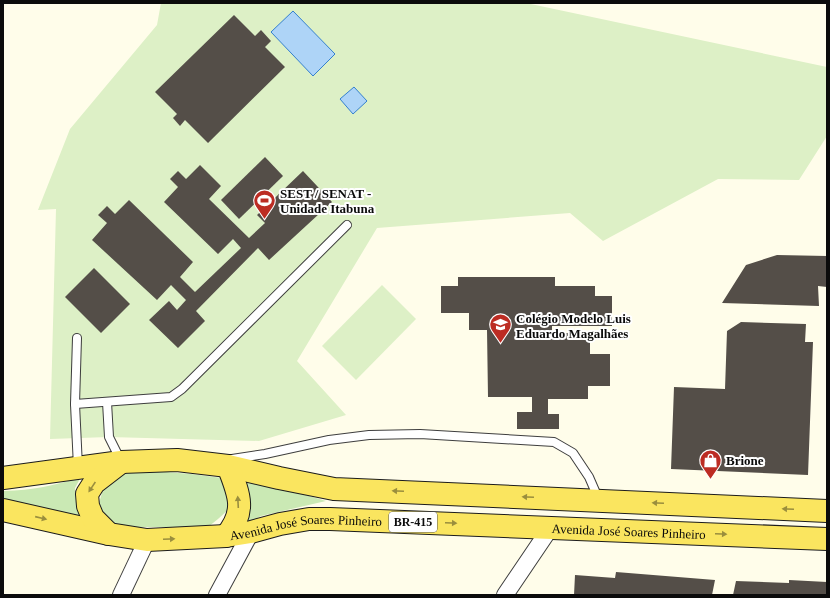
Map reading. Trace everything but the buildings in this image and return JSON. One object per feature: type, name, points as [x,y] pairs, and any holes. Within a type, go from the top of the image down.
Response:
[{"type":"main road","name":"Avenida José Soares Pinheiro","points":[[3,478],[121,462],[177,460],[228,466],[279,478],[334,488],[827,511]]},
{"type":"main road","points":[[109,534],[93,518],[88,506],[87,494],[94,483],[121,462]]},
{"type":"main road","points":[[226,536],[234,527],[239,509],[237,488],[228,466]]},
{"type":"main road","name":"Avenida José Soares Pinheiro","points":[[3,510],[109,534],[147,540],[226,536],[309,519],[551,527],[827,539]]},
{"type":"street","points":[[504,595],[551,527]]},
{"type":"street","points":[[217,595],[251,532]]},
{"type":"street","points":[[121,595],[147,540]]},
{"type":"lane","points":[[75,404],[172,397],[182,389],[348,225]]},
{"type":"lane","points":[[76,338],[75,404],[78,468]]},
{"type":"lane","points":[[107,402],[109,437],[121,462]]},
{"type":"lane","points":[[204,463],[265,454],[329,440],[369,435],[420,434],[554,442],[573,453],[589,476],[600,500]]},
{"type":"green space","name":"SEST / SENAT - Unidade Itabuna","points":[[161,3],[526,3],[827,67],[827,136],[799,180],[718,179],[603,241],[570,213],[377,228],[297,361],[346,415],[259,441],[109,437],[50,439],[56,209],[38,210],[70,129],[157,25]]},
{"type":"green space","points":[[382,285],[416,319],[356,380],[322,346]]},
{"type":"green space","points":[[142,470],[222,478],[230,495],[229,509],[208,527],[126,527],[110,523],[102,515],[99,503],[104,486],[115,475]]},
{"type":"green space","points":[[81,477],[75,488],[76,502],[80,518],[40,510],[19,502],[3,499],[4,491],[43,487]]},
{"type":"green space","points":[[244,480],[273,485],[326,501],[261,516],[244,525],[248,513],[250,498]]},
{"type":"water","points":[[293,11],[335,54],[313,76],[271,32]]},
{"type":"water","points":[[354,87],[367,101],[353,114],[340,99]]},
{"type":"place","name":"SEST / SENAT - Unidade Itabuna","points":[[265,220]]},
{"type":"place","name":"Colégio Modelo Luis Eduardo Magalhães","points":[[500,344]]},
{"type":"place","name":"Brione","points":[[711,480]]}]
